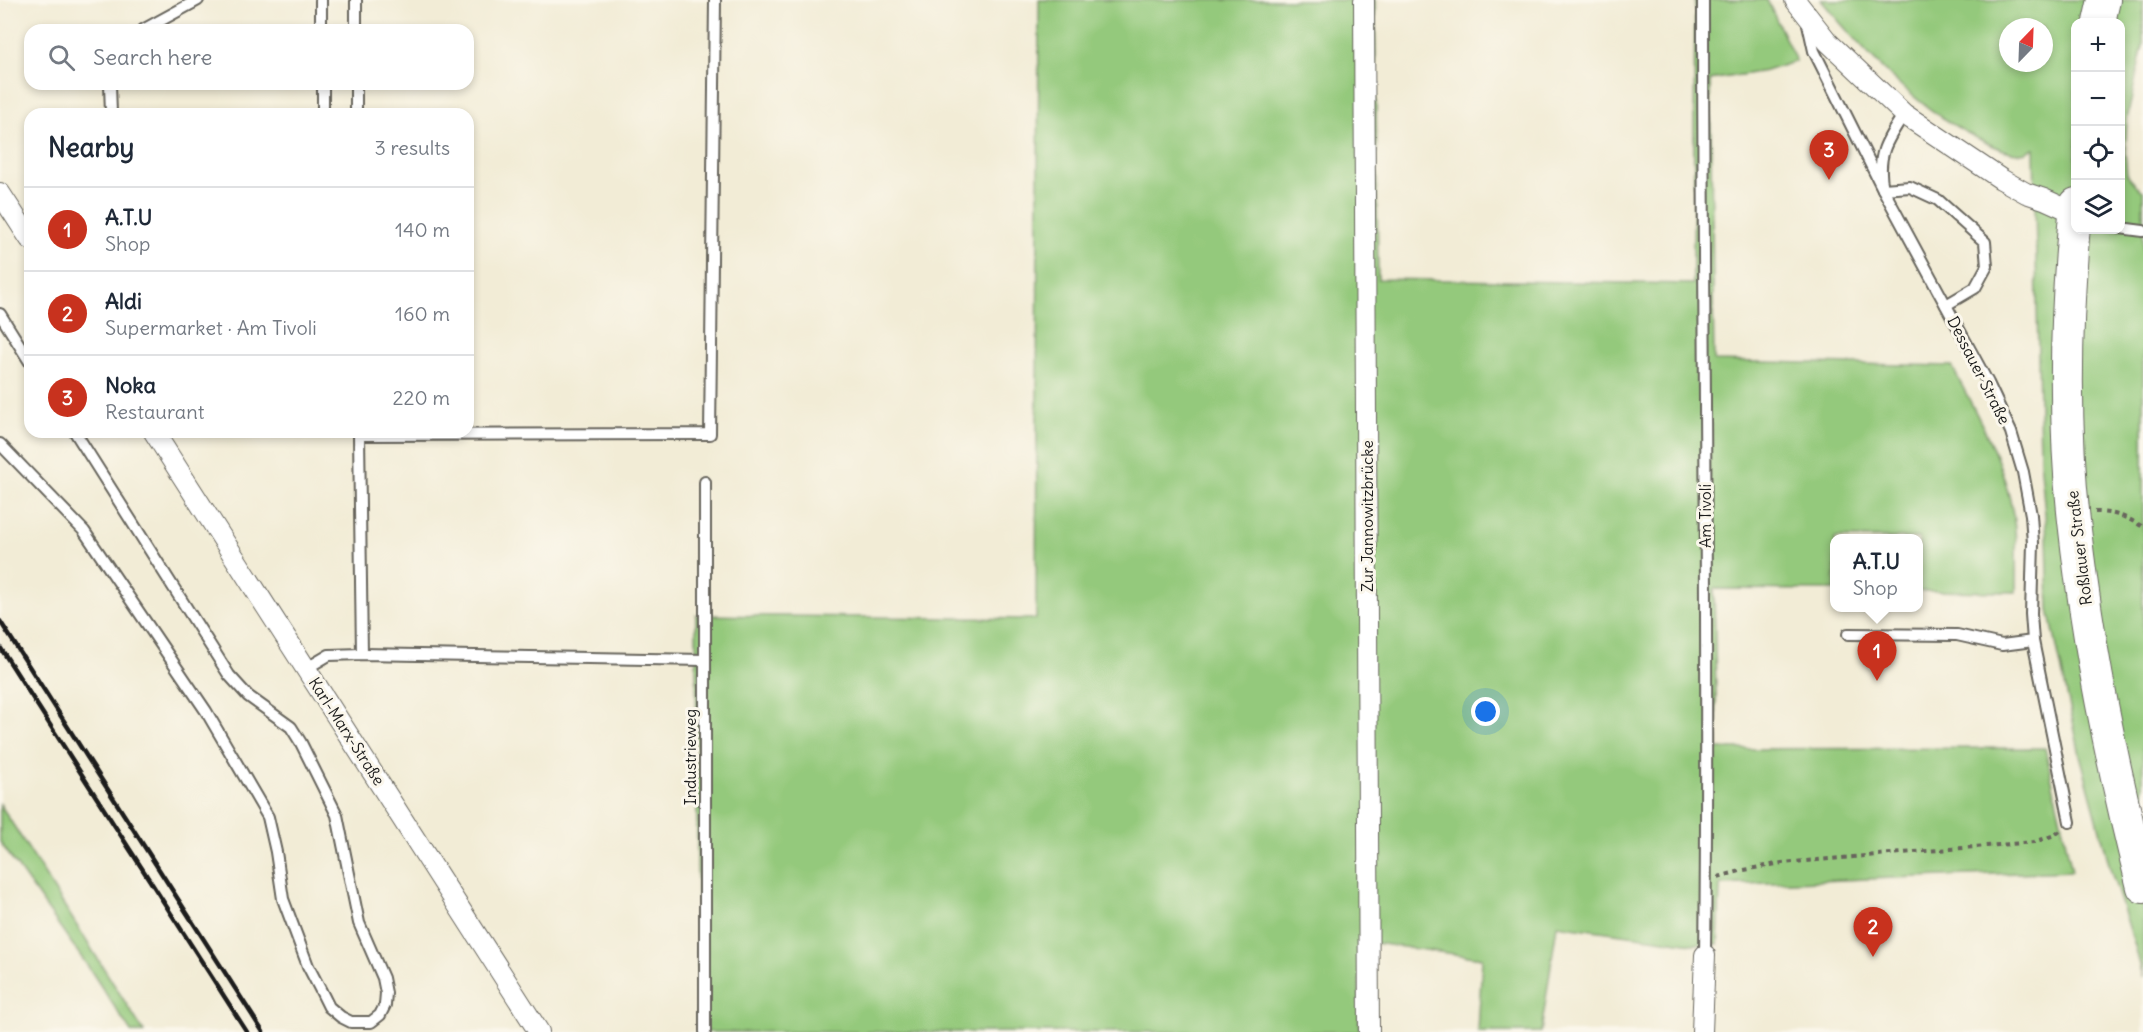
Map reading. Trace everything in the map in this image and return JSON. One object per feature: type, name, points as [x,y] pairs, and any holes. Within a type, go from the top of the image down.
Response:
[{"type":"main road","points":[[2100,18],[2104,0]]},
{"type":"main road","name":"Roßlauer Straße","points":[[2074,234],[2068,343],[2069,434],[2074,521],[2085,604],[2109,738],[2143,886]]},
{"type":"street","name":"Zur Jannowitzbrücke","points":[[1364,0],[1369,1032]]},
{"type":"street","points":[[1800,7],[1828,42],[1904,114],[2001,179],[2026,193],[2071,209]]},
{"type":"street","points":[[0,193],[24,230]]},
{"type":"street","name":"Karl-Marx-Straße","points":[[158,438],[540,1032]]},
{"type":"street","name":"Am Tivoli","points":[[1702,1032],[1705,955]]},
{"type":"lane","points":[[154,24],[198,0]]},
{"type":"lane","points":[[321,0],[321,24]]},
{"type":"lane","points":[[356,0],[356,24]]},
{"type":"lane","points":[[474,435],[710,434],[715,0]]},
{"type":"lane","name":"Am Tivoli","points":[[1703,0],[1705,955]]},
{"type":"lane","points":[[1800,7],[1814,51],[1883,189],[1910,187],[1938,200],[1985,242],[1987,266],[1975,288],[1946,304]]},
{"type":"lane","points":[[110,90],[111,108]]},
{"type":"lane","points":[[323,90],[323,108]]},
{"type":"lane","points":[[356,90],[356,108]]},
{"type":"lane","name":"Dessauer Straße","points":[[1904,114],[1883,148],[1880,163],[1883,189],[2003,413],[2023,472],[2031,514],[2033,543],[2032,641],[2070,822]]},
{"type":"lane","points":[[2125,229],[2143,231]]},
{"type":"lane","points":[[0,314],[24,352]]},
{"type":"lane","points":[[0,444],[84,531],[206,711],[268,817],[283,899],[308,966],[329,1007],[351,1022],[371,1022],[380,1015],[385,1005],[386,993],[383,978],[359,922],[337,815],[325,788],[291,727],[248,696],[229,675],[79,438]]},
{"type":"lane","points":[[359,438],[362,654]]},
{"type":"lane","name":"Industrieweg","points":[[705,482],[705,1032]]},
{"type":"lane","points":[[1848,634],[1957,635],[2002,645],[2032,641]]},
{"type":"lane","points":[[307,668],[329,655],[362,654],[705,660]]},
{"type":"path","points":[[2092,512],[2112,512],[2143,527]]},
{"type":"path","points":[[1706,880],[1782,863],[2034,842],[2055,835],[2070,822]]},
{"type":"green space","points":[[1039,0],[1375,0],[1378,279],[1693,284],[1695,0],[1767,0],[1796,61],[1766,71],[1710,80],[1714,361],[1952,366],[1984,430],[2004,479],[2012,508],[2015,532],[2016,592],[1923,591],[1923,534],[1830,534],[1830,590],[1714,589],[1717,749],[2045,748],[2072,871],[1720,885],[1718,944],[1693,944],[1557,925],[1541,1032],[1478,1032],[1482,958],[1360,941],[1359,1032],[698,1032],[696,615],[1036,619]]},
{"type":"green space","points":[[1821,0],[2143,0],[2143,45],[2127,119],[2125,153],[2127,174],[2143,191],[2143,977],[2111,871],[2080,755],[2049,610],[2047,536],[2040,459],[2034,148],[2021,153],[2006,151],[1962,130],[1917,99],[1857,42]]},
{"type":"green space","points":[[0,804],[144,1032],[131,1032],[0,842]]},
{"type":"railway","points":[[0,621],[263,1032]]},
{"type":"railway","points":[[0,647],[247,1032]]},
{"type":"place","name":"Noka","points":[[1829,180]]},
{"type":"place","name":"A.T.U","points":[[1877,681]]},
{"type":"place","name":"Aldi","points":[[1873,957]]}]
